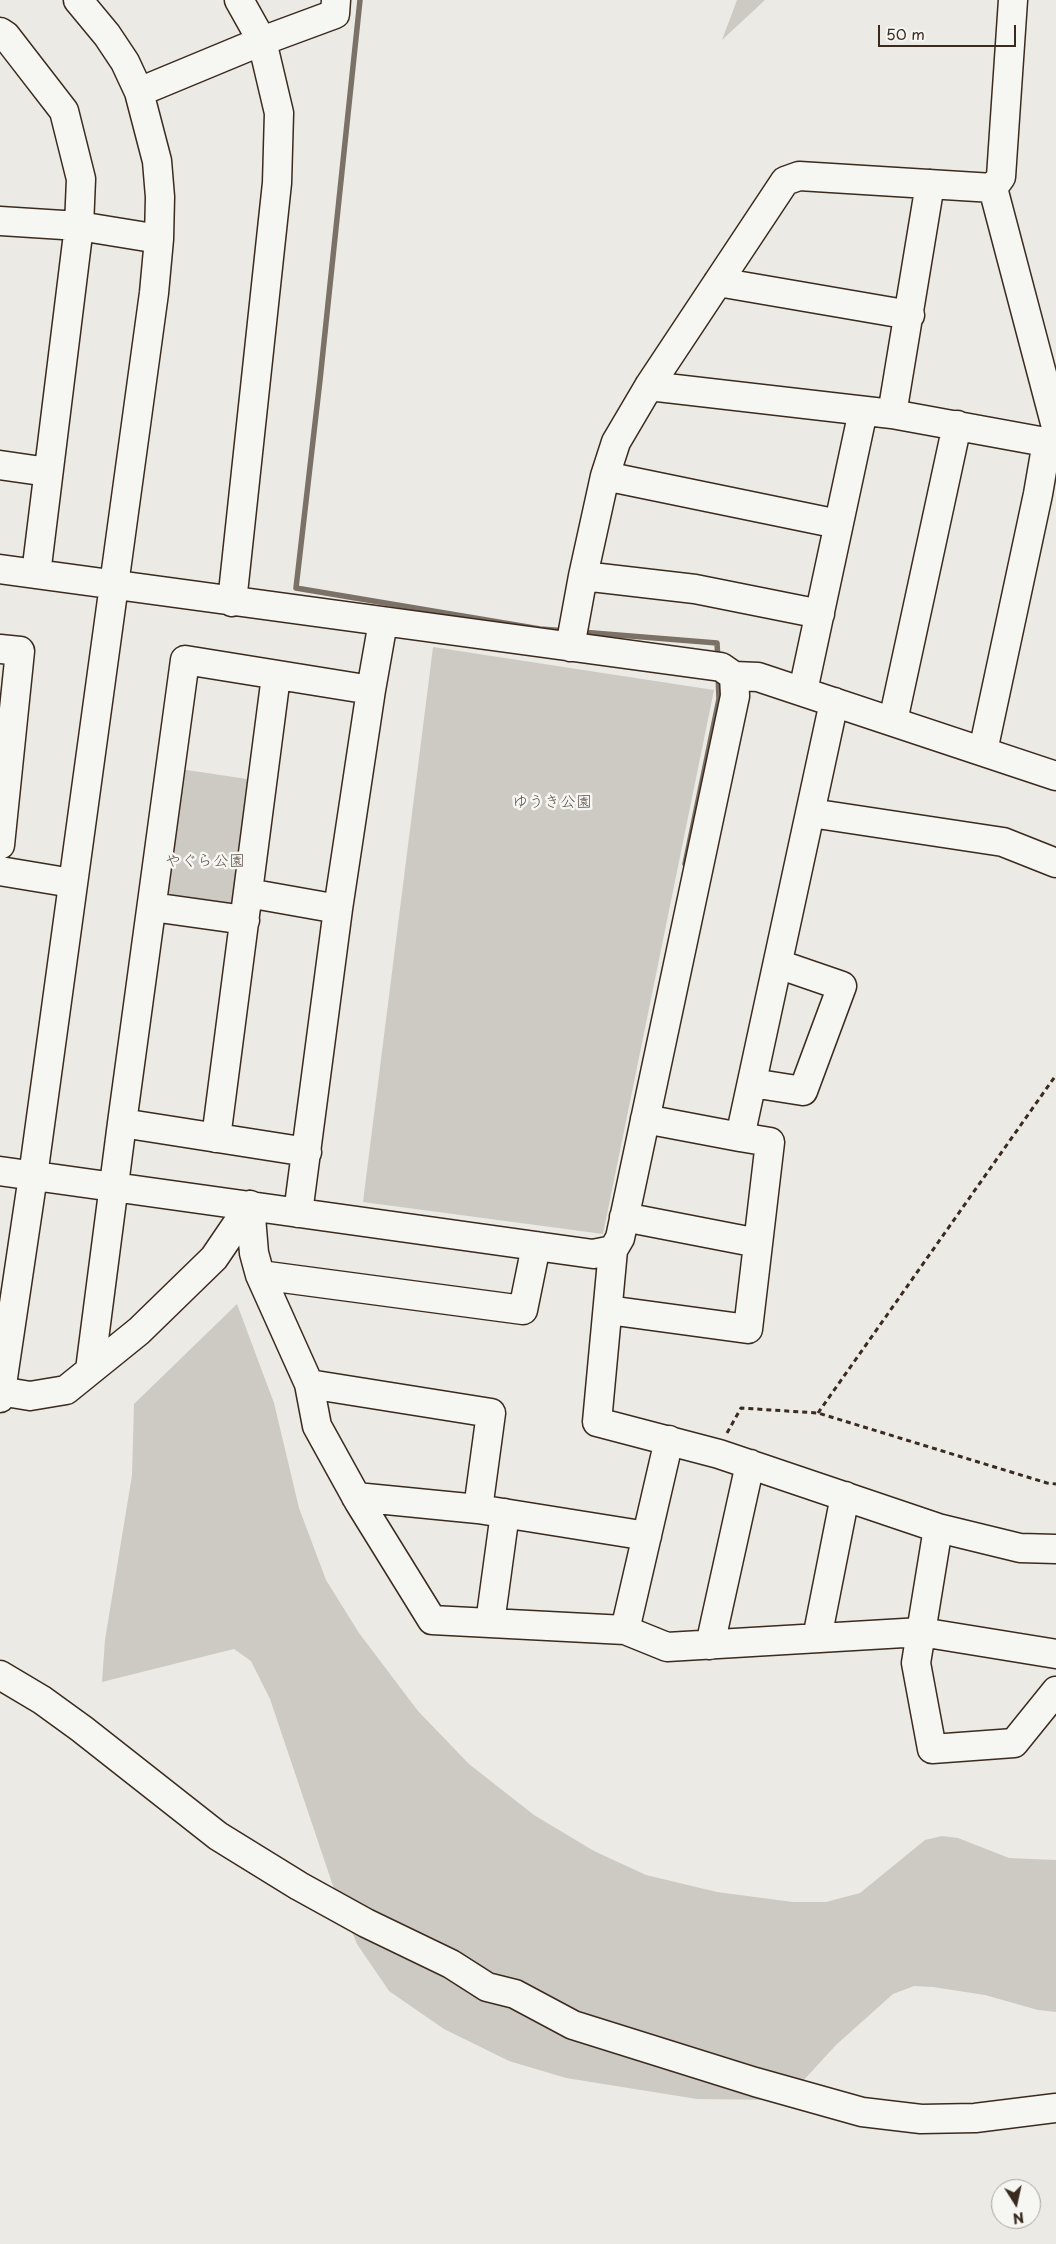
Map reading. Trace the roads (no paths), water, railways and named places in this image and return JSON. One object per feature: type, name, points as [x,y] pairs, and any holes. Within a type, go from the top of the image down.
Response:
[{"type":"street","points":[[78,0],[108,35],[125,62],[138,92],[157,161],[160,197],[159,239],[153,303],[33,1176],[1,1394],[30,1396],[66,1390],[139,1331],[214,1258],[250,1206]]},
{"type":"street","points":[[232,602],[277,183],[279,113],[262,41],[239,0]]},
{"type":"street","points":[[138,92],[262,41],[335,14],[336,0]]},
{"type":"street","points":[[992,188],[1001,177],[1013,0]]},
{"type":"street","points":[[0,32],[6,36],[64,111],[81,179],[79,226],[36,574]]},
{"type":"street","points":[[570,646],[605,476],[616,442],[649,386],[786,181],[799,176],[992,188]]},
{"type":"street","points":[[892,414],[910,315],[930,184]]},
{"type":"street","points":[[984,751],[1038,494],[1053,437],[992,188]]},
{"type":"street","points":[[0,220],[79,226],[159,239]]},
{"type":"street","points":[[718,282],[910,315]]},
{"type":"street","points":[[649,386],[892,414],[957,425],[1053,437]]},
{"type":"street","points":[[803,691],[863,411]]},
{"type":"street","points":[[893,721],[957,425]]},
{"type":"street","points":[[0,465],[48,472]]},
{"type":"street","points":[[605,476],[838,524]]},
{"type":"street","points":[[0,569],[232,602],[722,666],[734,676],[758,676],[1056,776]]},
{"type":"street","points":[[583,576],[695,589],[820,614]]},
{"type":"street","points":[[298,1213],[338,909],[383,622]]},
{"type":"street","points":[[0,649],[20,652],[4,761],[0,845]]},
{"type":"street","points":[[90,1370],[185,660],[371,690]]},
{"type":"street","points":[[216,1138],[276,676]]},
{"type":"street","points":[[734,676],[735,696],[620,1238],[613,1250],[597,1422],[719,1454],[938,1528],[1020,1548],[1056,1549]]},
{"type":"street","points":[[740,1137],[834,702]]},
{"type":"street","points":[[811,814],[1004,842],[1056,863]]},
{"type":"street","points":[[0,871],[72,884]]},
{"type":"street","points":[[248,894],[338,909]]},
{"type":"street","points":[[152,907],[245,920]]},
{"type":"street","points":[[752,1083],[803,1091],[842,986],[778,964]]},
{"type":"street","points":[[608,1310],[748,1329],[770,1142],[645,1119]]},
{"type":"street","points":[[122,1123],[307,1152]]},
{"type":"street","points":[[0,1171],[593,1254],[613,1250]]},
{"type":"street","points":[[250,1206],[254,1253],[260,1275],[309,1384],[317,1426],[356,1497],[432,1620],[625,1630],[667,1647],[921,1632],[1056,1654]]},
{"type":"street","points":[[624,1217],[758,1243]]},
{"type":"street","points":[[260,1275],[523,1310],[536,1246]]},
{"type":"street","points":[[309,1384],[491,1413],[490,1623]]},
{"type":"street","points":[[625,1630],[670,1440]]},
{"type":"street","points":[[710,1645],[750,1464]]},
{"type":"street","points":[[817,1638],[845,1496]]},
{"type":"street","points":[[356,1497],[492,1511],[647,1536]]},
{"type":"street","points":[[938,1528],[916,1663],[932,1749],[1014,1743],[1056,1691]]},
{"type":"street","points":[[0,1675],[42,1700],[74,1723],[218,1836],[291,1881],[366,1923],[451,1964],[487,1987],[515,1994],[573,2025],[755,2082],[862,2112],[921,2119],[975,2118],[1056,2108]]},
{"type":"waterway","points":[[360,0],[296,588],[540,629],[567,631]]},
{"type":"waterway","points":[[581,632],[717,643],[718,660]]},
{"type":"waterway","points":[[685,864],[719,699],[718,674]]},
{"type":"park label","name":"ゆうき公園","points":[[552,803]]},
{"type":"park label","name":"やぐら公園","points":[[205,862]]}]
